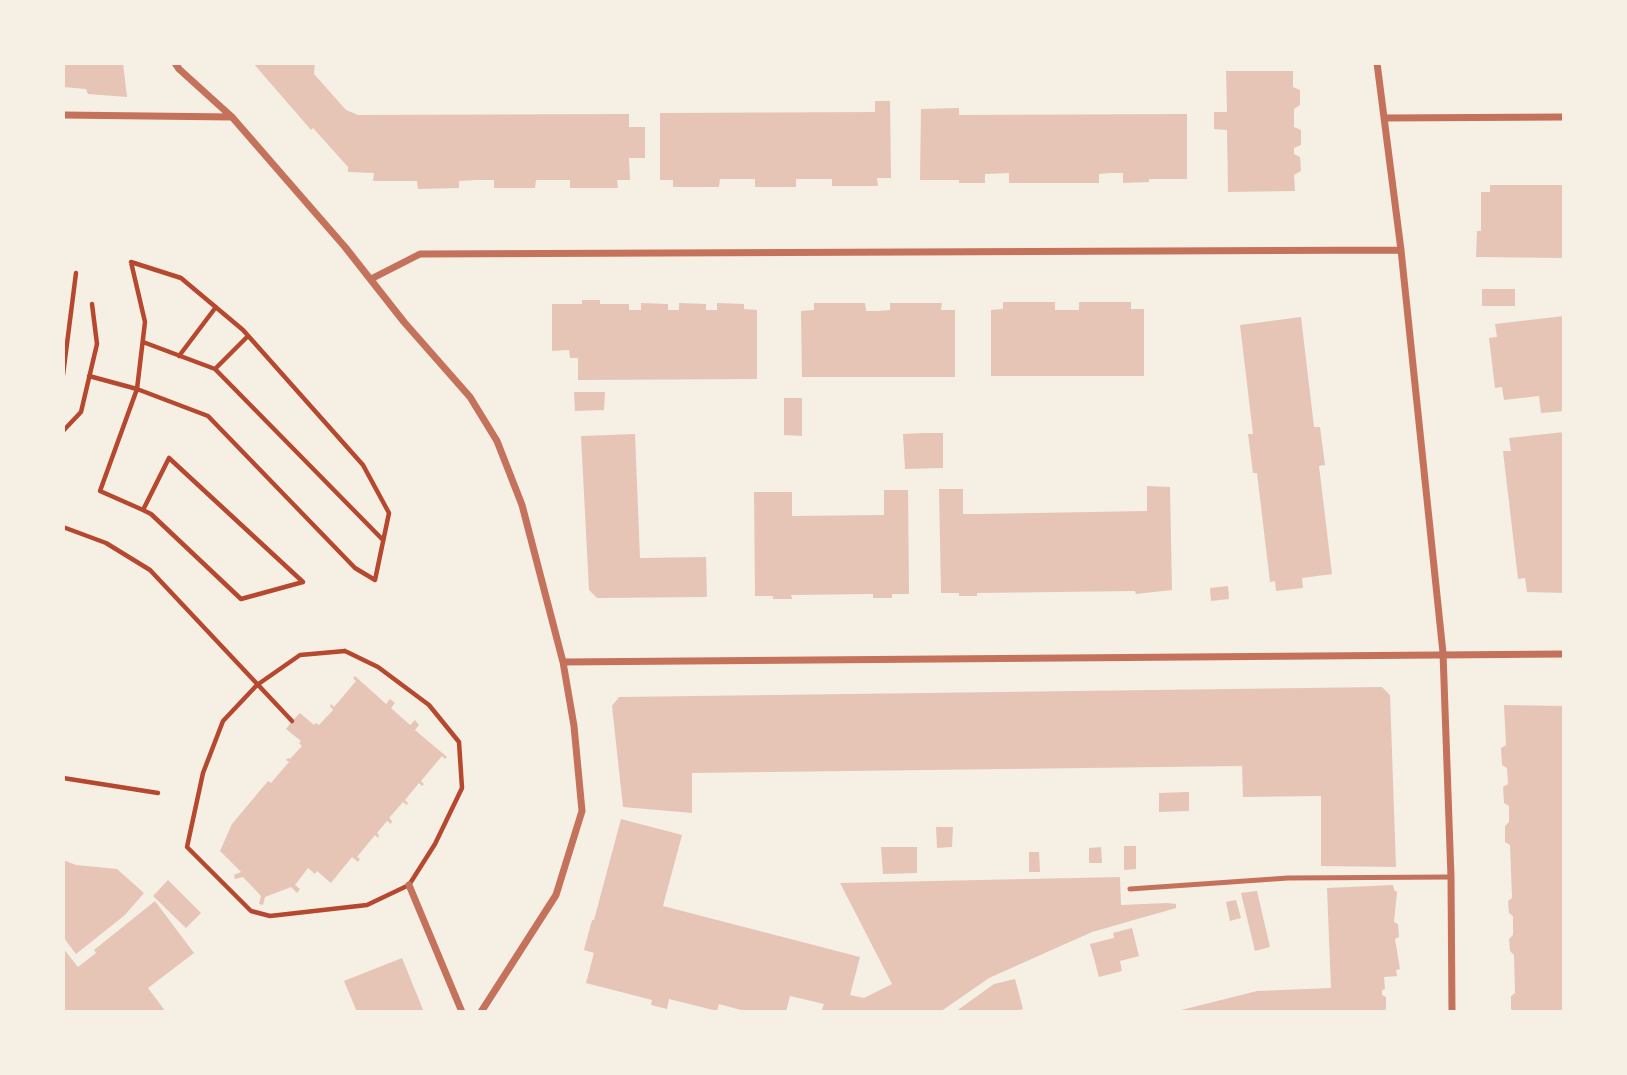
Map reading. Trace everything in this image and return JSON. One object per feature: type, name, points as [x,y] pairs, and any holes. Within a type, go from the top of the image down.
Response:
[{"type":"street","points":[[175,63],[232,117],[470,397],[497,441],[523,505],[563,662],[575,726],[582,811],[556,895],[481,1012]]},
{"type":"street","points":[[1377,63],[1401,250],[1443,653],[1451,877],[1452,1012]]},
{"type":"street","points":[[63,115],[232,117]]},
{"type":"street","points":[[1384,118],[1564,117]]},
{"type":"street","points":[[371,279],[420,254],[1401,250]]},
{"type":"street","points":[[563,662],[1564,654]]},
{"type":"street","points":[[409,885],[462,1012]]},
{"type":"lane","points":[[1130,889],[1288,878],[1451,877]]},
{"type":"path","points":[[89,376],[137,389],[208,416],[355,568],[375,580],[389,513],[363,465],[248,336],[181,278],[131,262],[145,322],[137,389],[100,491],[151,514],[240,599],[303,582],[169,458],[143,510]]},
{"type":"path","points":[[63,375],[76,273]]},
{"type":"path","points":[[63,431],[81,412],[97,344],[92,304]]},
{"type":"path","points":[[179,356],[216,307]]},
{"type":"path","points":[[215,369],[248,336]]},
{"type":"path","points":[[143,342],[215,369],[383,541]]},
{"type":"path","points":[[63,527],[106,543],[150,570],[292,721]]},
{"type":"path","points":[[345,651],[378,667],[429,705],[459,742],[462,788],[435,844],[409,885],[366,905],[270,916],[251,911],[187,848],[203,773],[223,721],[257,685],[300,655],[345,651]]},
{"type":"path","points":[[63,778],[158,793]]},
{"type":"building","points":[[63,63],[123,63],[127,97],[88,94],[86,89],[63,87]]},
{"type":"building","points":[[253,63],[315,63],[314,74],[346,110],[358,115],[629,114],[629,127],[645,127],[645,158],[629,158],[630,180],[617,180],[618,188],[570,188],[570,180],[536,180],[535,188],[494,188],[494,180],[476,180],[459,181],[459,188],[418,189],[417,181],[373,181],[374,173],[348,172],[348,167],[313,128],[311,130]]},
{"type":"building","points":[[1226,71],[1293,71],[1293,87],[1300,90],[1300,105],[1294,109],[1294,127],[1301,130],[1301,145],[1294,148],[1294,154],[1300,157],[1301,171],[1294,175],[1295,191],[1228,192],[1227,130],[1214,129],[1214,112],[1227,112]]},
{"type":"building","points":[[875,101],[890,101],[891,178],[877,178],[878,186],[832,186],[832,179],[796,179],[796,187],[755,187],[755,179],[720,179],[719,187],[673,187],[673,180],[660,180],[660,113],[875,112]]},
{"type":"building","points":[[959,108],[959,115],[1187,114],[1187,179],[1149,179],[1149,182],[1123,183],[1123,173],[1111,173],[1099,174],[1099,183],[1009,183],[1009,173],[985,174],[985,183],[920,180],[921,109]]},
{"type":"building","points":[[1490,185],[1564,185],[1564,258],[1476,257],[1477,231],[1481,231],[1481,192],[1490,192]]},
{"type":"building","points":[[1482,289],[1515,289],[1515,306],[1482,306]]},
{"type":"building","points":[[582,300],[600,300],[600,304],[629,304],[629,310],[641,310],[641,303],[668,304],[668,310],[679,310],[679,303],[706,304],[706,310],[717,310],[717,303],[744,304],[744,309],[757,310],[757,379],[578,380],[578,358],[570,358],[569,350],[552,351],[552,304],[582,304]]},
{"type":"building","points":[[1003,302],[1055,302],[1055,310],[1079,310],[1079,302],[1131,302],[1131,309],[1144,309],[1144,376],[991,376],[991,310],[1003,309]]},
{"type":"building","points":[[814,303],[865,303],[866,311],[878,311],[890,310],[890,303],[942,303],[941,310],[955,310],[955,377],[802,377],[801,311],[814,310]]},
{"type":"building","points":[[1564,316],[1564,411],[1541,413],[1539,396],[1504,400],[1502,387],[1495,388],[1489,338],[1497,337],[1495,324]]},
{"type":"building","points":[[1301,317],[1314,427],[1320,427],[1325,465],[1319,466],[1332,574],[1302,578],[1303,588],[1276,591],[1275,581],[1270,582],[1257,473],[1253,473],[1248,434],[1253,434],[1240,325]]},
{"type":"building","points":[[574,392],[605,392],[604,410],[575,411]]},
{"type":"building","points":[[784,398],[802,398],[802,436],[784,435]]},
{"type":"building","points":[[1564,432],[1564,593],[1527,592],[1525,578],[1518,579],[1503,451],[1511,451],[1509,438]]},
{"type":"building","points":[[943,433],[943,468],[905,469],[903,434]]},
{"type":"building","points":[[635,434],[640,558],[706,557],[707,597],[597,598],[589,590],[581,436]]},
{"type":"building","points":[[1147,486],[1170,487],[1172,590],[1136,594],[1135,591],[977,593],[977,596],[941,593],[939,489],[963,489],[963,514],[979,514],[1147,511]]},
{"type":"building","points":[[884,490],[908,490],[909,594],[892,594],[892,598],[873,598],[873,594],[791,595],[792,599],[755,596],[754,492],[792,492],[792,516],[884,515]]},
{"type":"building","points":[[1228,586],[1229,599],[1211,601],[1210,588]]},
{"type":"building","points":[[355,676],[386,704],[390,699],[395,703],[391,708],[410,725],[415,720],[419,725],[415,730],[447,757],[445,759],[442,756],[421,781],[424,784],[422,786],[419,783],[405,800],[407,805],[403,802],[389,818],[391,824],[387,821],[377,833],[378,838],[375,835],[357,857],[360,859],[358,862],[352,857],[331,883],[317,871],[315,874],[308,868],[295,885],[300,889],[297,893],[291,887],[265,897],[263,905],[259,904],[261,896],[243,877],[235,879],[234,875],[241,872],[220,851],[232,824],[268,781],[271,783],[289,762],[286,760],[302,746],[299,743],[301,741],[286,729],[292,721],[300,713],[314,725],[319,725],[333,710],[331,704],[334,707],[356,681],[353,678]]},
{"type":"building","points":[[1382,687],[1390,695],[1396,867],[1321,866],[1321,796],[1243,797],[1242,766],[692,773],[692,813],[623,807],[612,706],[619,697]]},
{"type":"building","points":[[1504,705],[1564,706],[1564,1012],[1515,1012],[1511,1009],[1511,996],[1515,993],[1514,955],[1510,951],[1509,939],[1513,935],[1513,916],[1509,913],[1508,901],[1512,898],[1510,845],[1505,842],[1509,806],[1504,803],[1503,787],[1508,784],[1507,768],[1502,765],[1501,748],[1506,745]]},
{"type":"building","points":[[1189,792],[1189,811],[1159,812],[1159,793]]},
{"type":"building","points":[[621,819],[682,835],[663,906],[860,957],[850,995],[864,998],[892,984],[840,883],[1120,877],[1121,905],[1167,903],[1176,904],[1176,908],[1092,932],[989,978],[940,1012],[821,1012],[824,1004],[790,996],[786,1012],[748,1012],[719,1004],[717,1011],[669,999],[667,1009],[651,1005],[652,1000],[586,983],[594,953],[584,950]]},
{"type":"building","points":[[936,827],[953,827],[952,847],[937,848]]},
{"type":"building","points":[[1124,846],[1136,846],[1136,869],[1124,870]]},
{"type":"building","points":[[881,847],[917,847],[917,873],[883,874]]},
{"type":"building","points":[[1101,847],[1102,863],[1089,863],[1089,848]]},
{"type":"building","points":[[1029,852],[1039,852],[1040,872],[1029,872]]},
{"type":"building","points":[[63,860],[76,865],[117,869],[144,893],[125,915],[76,954],[63,937]]},
{"type":"building","points":[[168,880],[201,913],[186,928],[153,896]]},
{"type":"building","points":[[1393,885],[1397,892],[1394,922],[1398,924],[1399,937],[1395,939],[1400,969],[1396,970],[1397,976],[1384,977],[1385,989],[1382,990],[1382,995],[1386,997],[1386,1009],[1382,1012],[1173,1012],[1257,991],[1331,988],[1327,888]]},
{"type":"building","points":[[1257,891],[1270,947],[1255,951],[1241,893]]},
{"type":"building","points":[[1236,900],[1241,918],[1230,921],[1226,902]]},
{"type":"building","points":[[155,901],[194,953],[148,988],[166,1012],[63,1012],[63,948],[78,967],[96,953],[94,950]]},
{"type":"building","points":[[1132,928],[1139,956],[1120,961],[1122,971],[1099,977],[1090,944],[1114,938],[1113,933]]},
{"type":"building","points":[[402,958],[424,1012],[357,1012],[344,981]]},
{"type":"building","points":[[1015,979],[1023,1009],[1012,1012],[955,1012],[994,984]]}]
